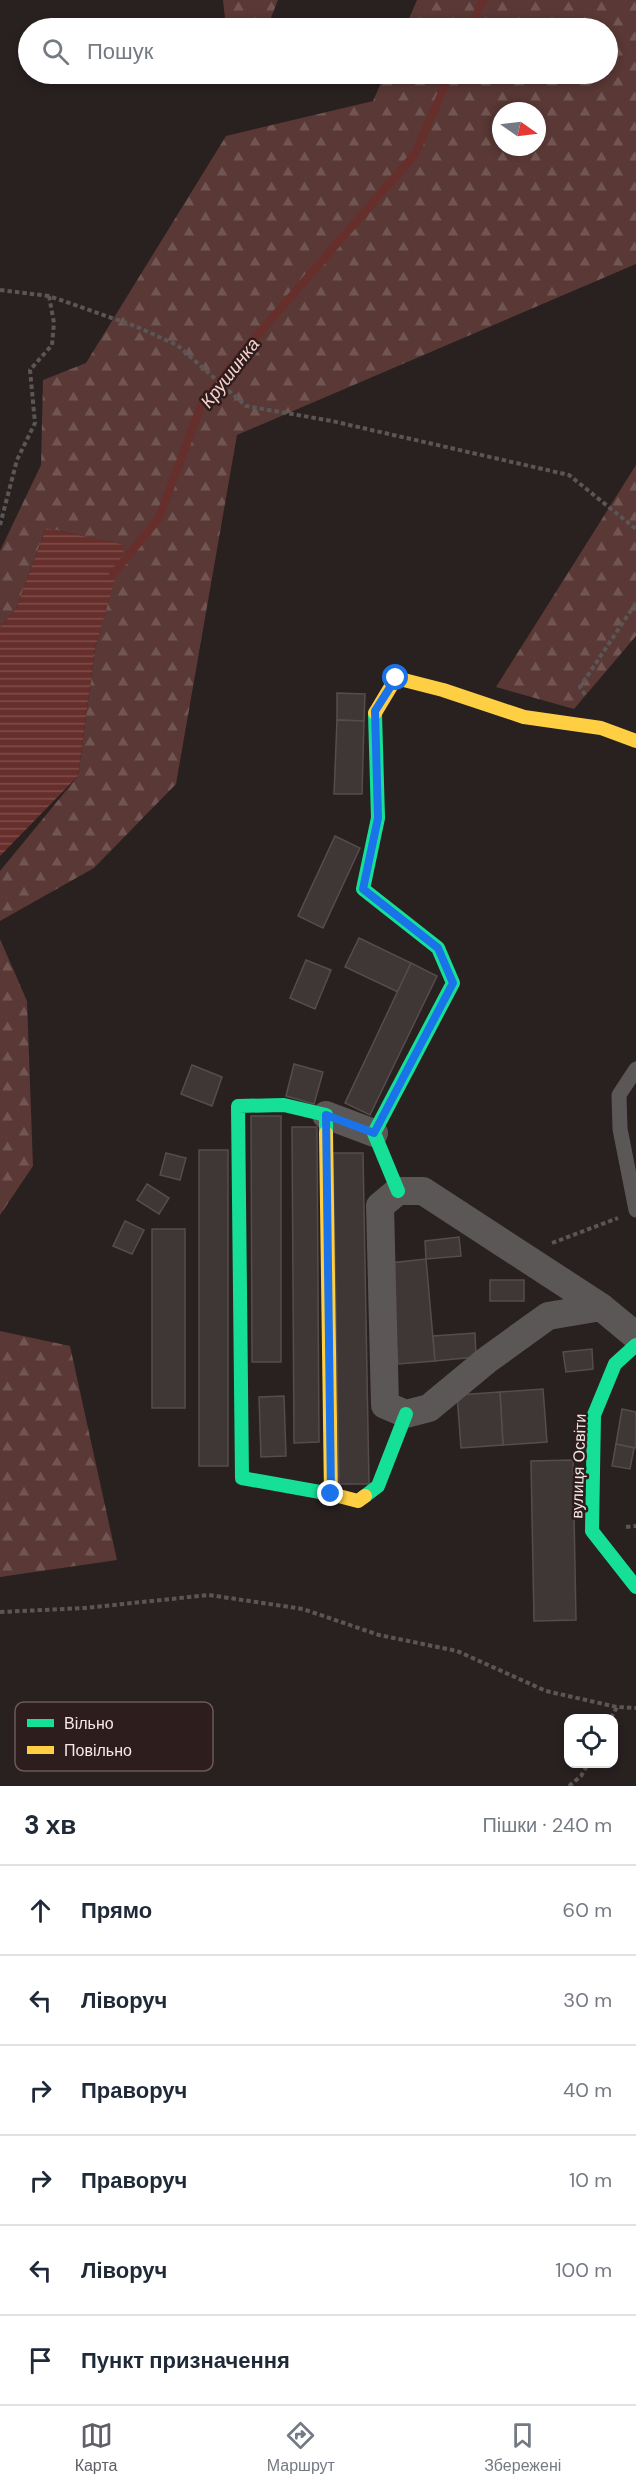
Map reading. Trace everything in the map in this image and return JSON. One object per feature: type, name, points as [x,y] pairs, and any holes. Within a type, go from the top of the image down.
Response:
[{"type":"street","points":[[374,1133],[453,983],[438,948],[363,889],[378,818],[375,711],[396,678],[443,690],[524,717],[601,728],[636,741]]},
{"type":"street","points":[[398,1191],[374,1133],[326,1115],[284,1105],[238,1106],[242,1478],[358,1501],[378,1486],[406,1414]]},
{"type":"street","points":[[326,1115],[331,1494]]},
{"type":"street","points":[[601,1307],[548,1316],[487,1360],[429,1408],[406,1414],[385,1405],[380,1206],[398,1191],[423,1191],[601,1307],[636,1336]]},
{"type":"street","name":"вулиця Освіти","points":[[636,1345],[615,1364],[594,1415],[592,1531],[636,1587]]},
{"type":"lane","points":[[631,1213],[620,1129],[619,1095],[636,1068]]},
{"type":"path","points":[[0,290],[49,296],[135,326],[177,345],[246,406],[332,421],[569,475],[636,529]]},
{"type":"path","points":[[0,525],[17,460],[35,423],[30,370],[51,345],[54,323],[49,296]]},
{"type":"path","points":[[601,728],[580,687],[636,603]]},
{"type":"path","points":[[520,1255],[631,1213]]},
{"type":"path","points":[[0,1612],[85,1608],[209,1595],[244,1600],[303,1609],[379,1635],[457,1651],[546,1691],[617,1707],[636,1708]]},
{"type":"path","points":[[614,1714],[617,1707]]},
{"type":"path","points":[[569,1786],[581,1776],[586,1768]]},
{"type":"green space","points":[[223,0],[278,0],[271,18],[225,18]]},
{"type":"green space","points":[[417,0],[636,0],[636,264],[237,435],[176,784],[94,868],[0,921],[0,871],[78,776],[95,648],[124,545],[46,528],[16,609],[0,627],[0,551],[41,465],[43,380],[86,363],[226,136],[373,101],[381,84],[618,84],[618,18],[409,18]]},
{"type":"green space","points":[[636,465],[636,636],[574,709],[496,687]]},
{"type":"green space","points":[[0,939],[27,1001],[33,1166],[0,1215]]},
{"type":"green space","points":[[0,1331],[70,1346],[117,1560],[0,1577]]},
{"type":"shaded area","points":[[46,528],[125,545],[95,648],[78,776],[0,856],[0,627],[16,609]]},
{"type":"building","points":[[337,693],[365,694],[364,721],[337,720]]},
{"type":"building","points":[[337,720],[364,721],[362,794],[334,794]]},
{"type":"building","points":[[335,836],[360,848],[323,928],[298,916]]},
{"type":"building","points":[[359,938],[411,963],[398,992],[345,967]]},
{"type":"building","points":[[306,960],[331,970],[315,1009],[290,998]]},
{"type":"building","points":[[411,963],[437,976],[370,1115],[345,1103]]},
{"type":"building","points":[[294,1064],[323,1072],[314,1104],[286,1096]]},
{"type":"building","points":[[192,1065],[222,1077],[212,1106],[181,1094]]},
{"type":"building","points":[[251,1116],[281,1116],[281,1362],[252,1362]]},
{"type":"building","points":[[292,1127],[317,1127],[319,1442],[294,1443]]},
{"type":"building","points":[[199,1150],[228,1150],[228,1466],[199,1466]]},
{"type":"building","points":[[166,1153],[186,1158],[180,1180],[160,1175]]},
{"type":"building","points":[[333,1153],[363,1153],[369,1484],[339,1484]]},
{"type":"building","points":[[147,1184],[169,1198],[159,1214],[137,1200]]},
{"type":"building","points":[[125,1221],[144,1230],[132,1254],[113,1246]]},
{"type":"building","points":[[152,1229],[185,1229],[185,1408],[152,1408]]},
{"type":"building","points":[[459,1237],[461,1256],[426,1259],[425,1241]]},
{"type":"building","points":[[426,1259],[435,1361],[398,1364],[389,1263]]},
{"type":"building","points":[[490,1280],[524,1280],[524,1301],[490,1301]]},
{"type":"building","points":[[475,1333],[476,1357],[435,1361],[433,1336]]},
{"type":"building","points":[[592,1349],[593,1369],[566,1372],[563,1352]]},
{"type":"building","points":[[543,1389],[547,1442],[503,1445],[500,1392]]},
{"type":"building","points":[[500,1392],[503,1445],[461,1448],[457,1395]]},
{"type":"building","points":[[284,1396],[286,1456],[261,1457],[259,1397]]},
{"type":"building","points":[[622,1409],[636,1412],[636,1448],[616,1444]]},
{"type":"building","points":[[616,1444],[634,1448],[630,1469],[612,1466]]},
{"type":"building","points":[[573,1460],[576,1620],[534,1621],[531,1461]]},
{"type":"waterway","name":"Крушинка","points":[[475,18],[483,0]]},
{"type":"waterway","name":"Крушинка","points":[[113,574],[159,518],[202,403],[234,362],[415,154],[446,84]]},
{"type":"traffic: fast","points":[[375,713],[378,818],[363,889],[438,948],[453,983],[374,1133],[398,1191]]},
{"type":"traffic: fast","points":[[326,1133],[326,1115],[284,1105],[238,1106],[242,1478],[331,1494]]},
{"type":"traffic: fast","points":[[636,1345],[615,1364],[594,1415],[592,1531],[636,1587]]},
{"type":"traffic: fast","points":[[365,1496],[378,1486],[406,1414]]},
{"type":"traffic: slow","points":[[375,713],[396,678],[443,690],[524,717],[601,728],[636,741]]},
{"type":"traffic: slow","points":[[326,1133],[331,1494],[358,1501],[365,1496]]},
{"type":"route","points":[[331,1494],[326,1115],[374,1133],[453,983],[438,948],[363,889],[378,818],[375,711],[396,678]]}]
